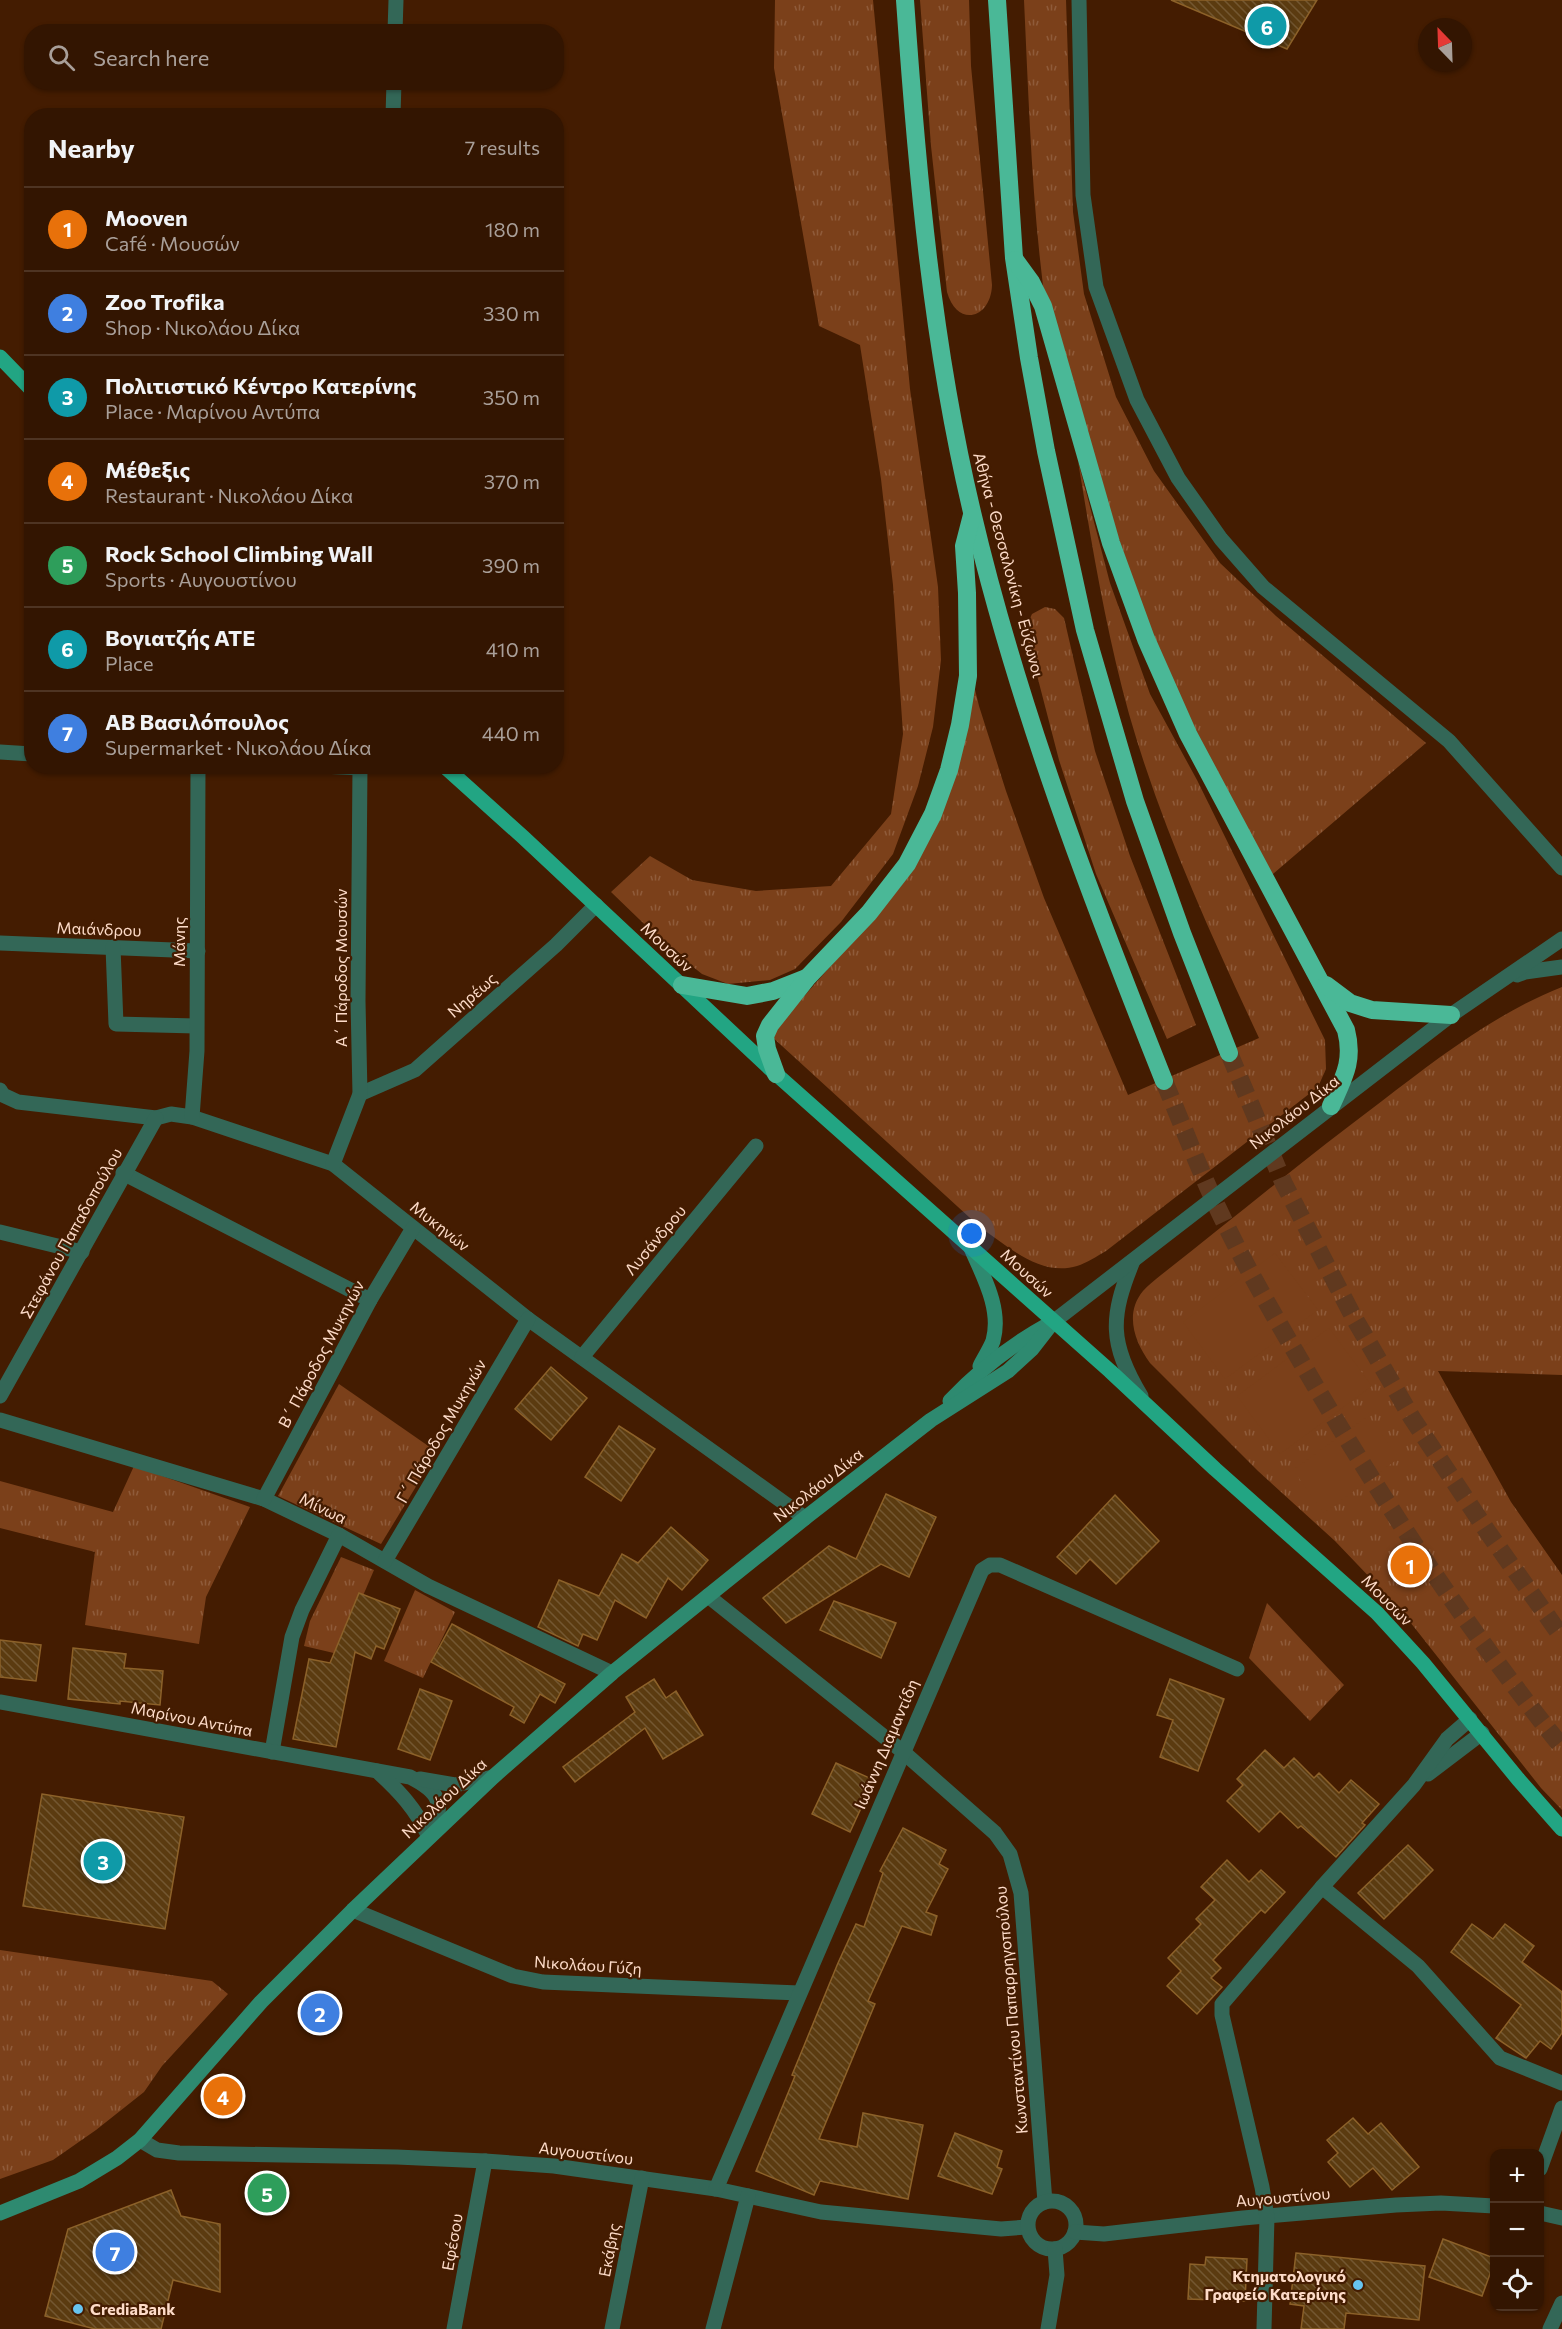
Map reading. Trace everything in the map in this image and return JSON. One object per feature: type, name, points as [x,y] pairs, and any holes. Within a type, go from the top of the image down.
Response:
[{"type":"highway","name":"Αθήνα - Θεσσαλονίκη - Εύζωνοι","points":[[904,0],[932,298],[972,514],[1047,776],[1077,861],[1164,1081]]},
{"type":"highway","points":[[997,0],[1014,258],[1046,451],[1085,630],[1135,801],[1182,933],[1229,1053]]},
{"type":"highway","points":[[1014,258],[1032,282],[1043,306],[1111,543],[1146,639],[1188,734],[1339,1014],[1350,1046],[1348,1068],[1331,1106]]},
{"type":"highway","points":[[776,1074],[765,1036],[770,1024],[808,977],[869,913],[907,864],[933,814],[949,770],[960,725],[968,676],[964,546],[972,514]]},
{"type":"highway","points":[[682,986],[747,996],[773,992],[808,977]]},
{"type":"highway","points":[[1320,981],[1350,1003],[1372,1010],[1451,1015]]},
{"type":"main road","points":[[0,357],[24,382]]},
{"type":"main road","name":"Μουσών","points":[[453,774],[776,1074],[1377,1613],[1562,1829]]},
{"type":"main road","points":[[971,1248],[992,1301],[995,1329],[992,1343],[974,1376]]},
{"type":"main road","name":"Νικολάου Δίκα","points":[[931,1420],[974,1376],[1019,1340],[1053,1322]]},
{"type":"main road","name":"Νικολάου Δίκα","points":[[0,2213],[79,2181],[140,2140],[261,2002],[353,1910],[493,1777],[612,1673],[805,1518],[931,1420],[1008,1371],[1032,1349],[1053,1322]]},
{"type":"street","points":[[395,24],[396,0]]},
{"type":"street","points":[[1079,0],[1083,195],[1096,287],[1137,400],[1178,478],[1221,539],[1263,587],[1449,741],[1562,868]]},
{"type":"street","points":[[393,108],[394,90]]},
{"type":"street","points":[[0,752],[24,754]]},
{"type":"street","name":"Μάνης","points":[[192,1117],[197,1052],[198,774]]},
{"type":"street","name":"Α΄ Πάροδος Μουσών","points":[[333,1164],[360,1094],[358,1001],[360,774]]},
{"type":"street","name":"Νηρέως","points":[[360,1094],[415,1070],[555,945],[596,905]]},
{"type":"street","name":"Νικολάου Δίκα","points":[[1053,1322],[1451,1015],[1562,939]]},
{"type":"street","name":"Μαιάνδρου","points":[[0,943],[198,951]]},
{"type":"street","points":[[113,947],[116,1024],[196,1026]]},
{"type":"street","points":[[1497,983],[1525,972],[1562,967]]},
{"type":"street","name":"Μυκηνών","points":[[0,1090],[3,1095],[18,1102],[156,1118],[171,1114],[192,1117],[333,1164],[528,1318],[805,1518]]},
{"type":"street","name":"Στεφάνου Παπαδοπούλου","points":[[0,1396],[82,1252],[123,1173],[156,1118]]},
{"type":"street","name":"Λυσάνδρου","points":[[582,1357],[756,1146]]},
{"type":"street","points":[[123,1173],[369,1300]]},
{"type":"street","name":"Β΄ Πάροδος Μυκηνών","points":[[264,1499],[369,1300],[413,1228]]},
{"type":"street","points":[[0,1232],[82,1252]]},
{"type":"street","points":[[1133,1260],[1120,1292],[1117,1308],[1117,1345],[1130,1378],[1146,1404]]},
{"type":"street","name":"Γ΄ Πάροδος Μυκηνών","points":[[385,1561],[528,1318]]},
{"type":"street","name":"Μίνωα","points":[[0,1420],[264,1499],[339,1535],[428,1586],[612,1673]]},
{"type":"street","points":[[272,1752],[292,1637],[302,1610],[339,1535]]},
{"type":"street","name":"Ιωάννη Διαμαντίδη","points":[[716,2189],[902,1751],[982,1570],[990,1565],[1000,1565],[1237,1668]]},
{"type":"street","name":"Κωνσταντίνου Παπαρρηγοπούλου","points":[[708,1596],[902,1751],[994,1833],[1010,1854],[1021,1893],[1045,2202]]},
{"type":"street","name":"Μαρίνου Αντύπα","points":[[0,1702],[455,1785],[493,1777]]},
{"type":"street","points":[[1264,2329],[1266,2217],[1262,2187],[1221,2015],[1222,2004],[1322,1887],[1414,1785],[1447,1739],[1470,1719]]},
{"type":"street","points":[[1414,1785],[1482,1733]]},
{"type":"street","points":[[377,1771],[407,1799],[420,1817],[429,1837]]},
{"type":"street","points":[[410,1777],[427,1785],[438,1800],[439,1812],[429,1837]]},
{"type":"street","points":[[1322,1887],[1418,1966],[1500,2058],[1562,2083]]},
{"type":"street","name":"Νικολάου Γύζη","points":[[353,1910],[513,1977],[543,1982],[799,1994]]},
{"type":"street","points":[[1544,2156],[1562,2108]]},
{"type":"street","name":"Αυγουστίνου","points":[[140,2140],[157,2150],[179,2153],[485,2161],[554,2166],[716,2189],[821,2212],[1001,2229],[1027,2227]]},
{"type":"street","name":"Εφέσου","points":[[454,2329],[485,2161]]},
{"type":"street","name":"Εκάβης","points":[[612,2329],[642,2178]]},
{"type":"street","points":[[713,2329],[748,2196]]},
{"type":"street","points":[[1045,2202],[1060,2202],[1072,2211],[1077,2225],[1068,2244],[1055,2249],[1040,2246],[1034,2241],[1027,2227],[1032,2211],[1045,2202]]},
{"type":"street","name":"Αυγουστίνου","points":[[1075,2232],[1104,2234],[1441,2202],[1490,2206]]},
{"type":"street","points":[[1544,2214],[1562,2218]]},
{"type":"street","points":[[1048,2329],[1057,2275],[1055,2249]]},
{"type":"street","points":[[1550,2329],[1562,2303]]},
{"type":"green space","points":[[775,0],[873,0],[910,389],[938,587],[941,660],[933,727],[918,786],[893,854],[841,922],[795,969],[770,980],[728,984],[702,974],[667,946],[611,892],[650,856],[692,880],[756,891],[831,886],[891,814],[903,734],[893,585],[881,479],[860,345],[819,326],[774,68]]},
{"type":"green space","points":[[920,0],[969,0],[971,66],[992,285],[986,306],[973,315],[965,315],[958,311],[947,292],[931,146]]},
{"type":"green space","points":[[1024,0],[1066,0],[1073,212],[1084,294],[1116,397],[1154,471],[1220,563],[1276,616],[1426,743],[1266,880],[1177,720],[1047,316],[1034,198]]},
{"type":"green space","points":[[1078,461],[1110,583],[1150,694],[1197,780],[1325,1040],[1326,1069],[1318,1087],[1106,1251],[1081,1265],[1064,1268],[1038,1264],[1014,1251],[981,1228],[770,1035],[901,886],[923,841],[952,766],[966,653],[979,706],[1006,791],[1044,898],[1128,1095],[1259,1038],[1188,879],[1142,756],[1129,714],[1106,620]]},
{"type":"green space","points":[[1045,607],[1055,609],[1064,618],[1095,751],[1130,856],[1196,1025],[1167,1039],[1096,874],[1059,760],[1025,629],[1032,614]]},
{"type":"green space","points":[[1562,987],[1562,1375],[1438,1371],[1511,1502],[1562,1575],[1562,1810],[1541,1788],[1399,1608],[1335,1541],[1258,1471],[1150,1363],[1136,1337],[1133,1318],[1137,1300],[1149,1285],[1354,1122],[1424,1069],[1491,1023]]},
{"type":"green space","points":[[1275,1253],[1318,1310],[1225,1379],[1183,1322]]},
{"type":"green space","points":[[1329,1328],[1372,1386],[1280,1454],[1237,1396]]},
{"type":"green space","points":[[339,1384],[437,1452],[381,1544],[278,1496]]},
{"type":"green space","points":[[1368,1416],[1399,1458],[1324,1513],[1293,1470]]},
{"type":"green space","points":[[134,1466],[250,1507],[206,1597],[199,1644],[85,1625],[95,1552],[0,1528],[0,1481],[113,1512]]},
{"type":"green space","points":[[341,1557],[374,1570],[338,1654],[304,1646],[310,1621]]},
{"type":"green space","points":[[415,1590],[455,1612],[423,1678],[384,1661]]},
{"type":"green space","points":[[1267,1603],[1344,1685],[1310,1721],[1249,1658]]},
{"type":"green space","points":[[0,1950],[212,1981],[228,1994],[162,2066],[144,2092],[53,2160],[0,2179]]},
{"type":"building","points":[[1171,0],[1317,0],[1287,49]]},
{"type":"building","points":[[551,1367],[587,1398],[551,1440],[515,1409]]},
{"type":"building","points":[[619,1426],[655,1449],[621,1501],[585,1477]]},
{"type":"building","points":[[886,1494],[936,1517],[909,1577],[881,1564],[786,1623],[763,1598],[829,1546],[856,1559]]},
{"type":"building","points":[[1115,1495],[1159,1541],[1116,1584],[1090,1559],[1076,1574],[1057,1557]]},
{"type":"building","points":[[671,1527],[708,1560],[682,1590],[668,1578],[646,1618],[615,1600],[597,1640],[583,1634],[578,1646],[538,1627],[559,1580],[599,1596],[622,1554],[638,1563]]},
{"type":"building","points":[[359,1593],[400,1609],[384,1649],[376,1646],[371,1659],[355,1652],[336,1747],[293,1739],[309,1659],[330,1663]]},
{"type":"building","points":[[834,1601],[896,1623],[881,1658],[820,1630]]},
{"type":"building","points":[[452,1624],[565,1684],[555,1703],[540,1694],[524,1723],[510,1715],[514,1707],[431,1662]]},
{"type":"building","points":[[0,1640],[41,1645],[36,1681],[0,1677]]},
{"type":"building","points":[[73,1648],[126,1654],[124,1668],[163,1671],[160,1705],[68,1699]]},
{"type":"building","points":[[654,1679],[666,1698],[676,1691],[703,1735],[663,1759],[645,1728],[575,1782],[563,1767],[635,1712],[626,1697]]},
{"type":"building","points":[[1170,1679],[1224,1699],[1198,1771],[1160,1757],[1173,1720],[1157,1715]]},
{"type":"building","points":[[420,1689],[452,1701],[430,1760],[398,1749]]},
{"type":"building","points":[[1265,1750],[1284,1768],[1294,1758],[1314,1778],[1319,1773],[1339,1793],[1351,1780],[1379,1804],[1362,1823],[1365,1825],[1336,1857],[1280,1811],[1259,1832],[1227,1801],[1243,1785],[1237,1779]]},
{"type":"building","points":[[836,1763],[874,1780],[850,1832],[812,1814]]},
{"type":"building","points":[[42,1794],[184,1817],[165,1929],[23,1906]]},
{"type":"building","points":[[903,1828],[946,1850],[939,1864],[948,1869],[926,1912],[937,1916],[931,1935],[902,1926],[868,2001],[875,2004],[819,2139],[857,2147],[863,2113],[923,2125],[908,2199],[820,2181],[814,2195],[756,2171],[838,1963],[856,1924],[864,1927],[883,1873],[880,1871]]},
{"type":"building","points":[[1408,1845],[1433,1870],[1384,1919],[1358,1893]]},
{"type":"building","points":[[1227,1860],[1249,1882],[1261,1870],[1285,1892],[1265,1913],[1261,1910],[1213,1960],[1221,1968],[1211,1978],[1222,1987],[1197,2014],[1167,1986],[1181,1971],[1168,1958],[1201,1924],[1196,1919],[1215,1900],[1201,1887]]},
{"type":"building","points":[[1472,1924],[1493,1939],[1505,1924],[1534,1946],[1522,1962],[1562,1992],[1562,2033],[1551,2049],[1540,2041],[1526,2058],[1496,2038],[1521,2005],[1451,1952]]},
{"type":"building","points":[[1353,2118],[1368,2134],[1381,2123],[1419,2167],[1392,2190],[1373,2168],[1350,2187],[1328,2162],[1338,2153],[1327,2140]]},
{"type":"building","points":[[955,2133],[1002,2151],[997,2167],[1002,2169],[992,2194],[938,2176]]},
{"type":"building","points":[[171,2190],[181,2216],[220,2224],[220,2292],[173,2280],[161,2329],[95,2329],[45,2316],[68,2229]]},
{"type":"building","points":[[1443,2239],[1490,2257],[1490,2274],[1482,2296],[1429,2277]]},
{"type":"building","name":"Κτηματολογικό Γραφείο Κατερίνης","points":[[1296,2253],[1425,2266],[1419,2320],[1346,2313],[1344,2329],[1301,2329],[1304,2306],[1290,2304]]},
{"type":"building","points":[[1206,2257],[1247,2259],[1245,2301],[1188,2299],[1190,2264],[1205,2265]]},
{"type":"tunnel","points":[[1229,1053],[1284,1184],[1353,1316],[1412,1418],[1487,1531],[1562,1637]]},
{"type":"tunnel","points":[[1164,1081],[1232,1238],[1320,1394],[1376,1485],[1465,1619],[1562,1747]]},
{"type":"place","name":"Βογιατζής ΑΤΕ","points":[[1267,26]]},
{"type":"place","name":"Mooven","points":[[1410,1565]]},
{"type":"place","name":"Πολιτιστικό Κέντρο Κατερίνης","points":[[103,1861]]},
{"type":"place","name":"Zoo Trofika","points":[[320,2013]]},
{"type":"place","name":"Μέθεξις","points":[[223,2096]]},
{"type":"place","name":"Rock School Climbing Wall","points":[[267,2193]]},
{"type":"place","name":"ΑΒ Βασιλόπουλος","points":[[115,2252]]},
{"type":"place","name":"Κτηματολογικό Γραφείο Κατερίνης","points":[[1358,2285]]},
{"type":"place","name":"CrediaBank","points":[[78,2309]]}]
